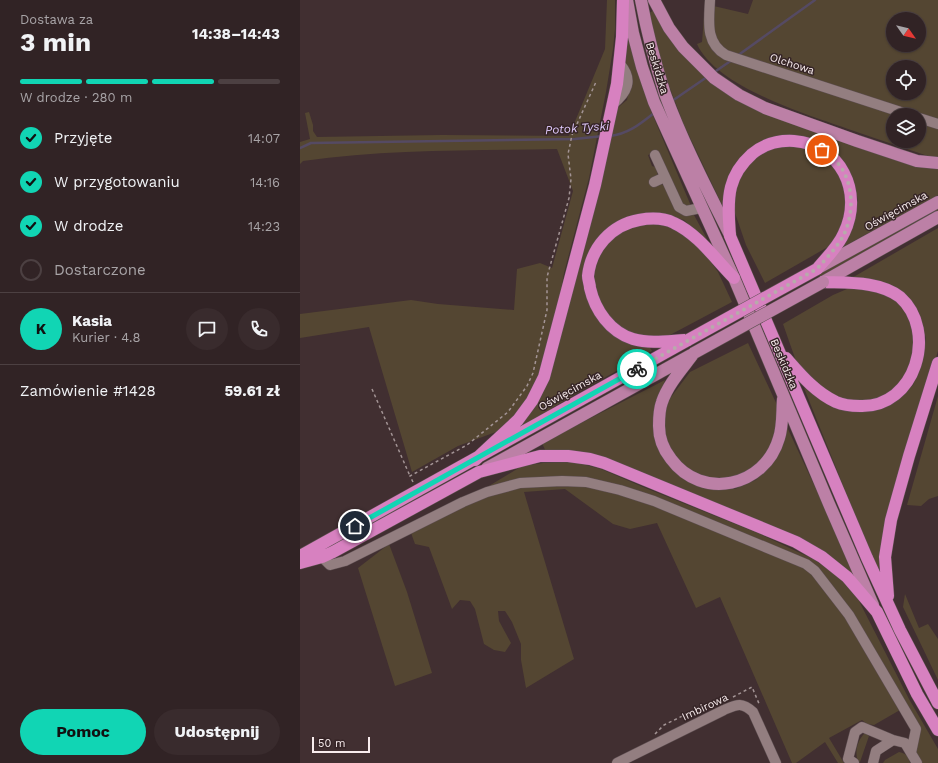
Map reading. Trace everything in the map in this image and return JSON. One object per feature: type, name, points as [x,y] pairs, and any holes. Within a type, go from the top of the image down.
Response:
[{"type":"highway","points":[[475,460],[518,420],[532,401],[544,377],[595,185],[608,125],[620,64],[624,0]]},
{"type":"highway","points":[[730,236],[729,213],[731,187],[735,176],[745,160],[772,142],[799,141],[812,144],[835,159],[844,172],[849,185],[851,199],[850,214],[845,232],[838,244],[817,269]]},
{"type":"highway","points":[[688,340],[647,342],[632,338],[618,331],[606,321],[593,299],[588,277],[599,245],[614,230],[628,222],[650,218],[673,222],[691,232],[734,278]]},
{"type":"highway","name":"Beskidzka","points":[[730,236],[867,558],[889,607],[938,703]]},
{"type":"highway","name":"Oświęcimska","points":[[300,556],[817,269]]},
{"type":"highway","points":[[779,350],[809,384],[837,403],[850,406],[870,406],[886,400],[901,392],[911,380],[919,363],[922,347],[921,332],[916,315],[909,306],[899,296],[874,285],[823,282]]},
{"type":"highway","points":[[889,607],[885,557],[891,520],[938,363]]},
{"type":"highway","points":[[300,564],[322,557],[479,472],[540,456],[568,456],[590,459],[604,463],[796,542],[822,558],[847,577],[877,612]]},
{"type":"highway","name":"Beskidzka","points":[[877,612],[914,687],[938,730]]},
{"type":"main road","name":"Beskidzka","points":[[627,0],[633,33],[642,67],[661,120],[734,278],[832,512],[877,612]]},
{"type":"main road","name":"Beskidzka","points":[[641,0],[648,36],[673,115],[730,236]]},
{"type":"main road","points":[[654,0],[669,28],[683,47],[714,78],[739,95],[764,108],[857,141],[917,161],[938,163]]},
{"type":"main road","name":"Oświęcimska","points":[[817,269],[938,202]]},
{"type":"main road","points":[[479,472],[938,217]]},
{"type":"main road","points":[[694,353],[662,401],[659,414],[659,436],[664,450],[676,466],[685,474],[696,480],[718,484],[728,484],[748,477],[759,471],[772,454],[779,440],[784,396]]},
{"type":"street","name":"Olchowa","points":[[710,0],[708,28],[710,36],[716,48],[726,55],[888,108]]},
{"type":"street","points":[[926,120],[938,124]]},
{"type":"street","points":[[655,155],[679,207],[686,211],[701,208]]},
{"type":"street","points":[[654,182],[665,177]]},
{"type":"street","points":[[322,557],[330,565],[345,561],[463,502],[487,492],[520,483],[562,481],[586,482],[620,490],[654,501],[806,564],[815,571],[849,615],[916,729],[911,752]]},
{"type":"street","name":"Imbirowa","points":[[617,763],[724,710],[735,705],[742,705],[747,706],[752,712],[776,763]]},
{"type":"street","points":[[854,763],[848,759],[855,732],[862,727],[893,740],[905,743],[917,763]]},
{"type":"street","points":[[873,763],[876,751],[893,740]]},
{"type":"path","points":[[410,476],[468,445],[508,412],[527,386],[533,373],[547,310],[547,277],[568,198],[571,179],[568,154],[572,135],[596,82]]},
{"type":"path","points":[[372,389],[413,482]]},
{"type":"path","points":[[656,733],[664,725],[701,707],[711,706]]},
{"type":"shaded area","points":[[607,0],[615,0],[615,29],[606,92],[589,178],[564,273],[554,328],[541,375],[528,400],[504,429],[458,446],[412,472],[369,327],[300,338],[300,314],[411,300],[438,304],[514,310],[517,269],[540,263],[552,268],[573,191],[557,149],[398,152],[335,157],[303,161],[300,164],[300,142],[310,139],[305,113],[309,112],[313,125],[313,131],[317,137],[442,135],[569,136],[605,49]]},
{"type":"shaded area","points":[[753,0],[938,0],[938,159],[904,148],[926,148],[926,108],[886,108],[886,142],[788,108],[765,98],[723,73],[707,59],[697,44],[702,42],[705,4],[748,14]]},
{"type":"shaded area","points":[[654,10],[728,92],[938,167],[938,195],[841,248],[850,231],[858,200],[852,176],[839,158],[788,136],[739,161],[724,209],[684,125],[657,54],[648,14]]},
{"type":"shaded area","points":[[628,37],[651,111],[691,206],[682,206],[658,151],[648,155],[652,166],[658,168],[657,177],[660,183],[666,187],[682,213],[694,215],[707,239],[705,241],[684,220],[667,215],[644,213],[618,222],[591,250],[598,318],[649,346],[652,351],[581,391],[552,408],[533,422],[505,437],[537,397],[615,110],[627,100],[631,80],[625,65],[626,40]]},
{"type":"shaded area","points":[[788,144],[813,148],[841,173],[848,211],[833,244],[765,283],[746,245],[734,210],[738,178],[753,157],[769,146]]},
{"type":"shaded area","points":[[938,208],[938,213],[821,278],[819,274]]},
{"type":"shaded area","points":[[638,224],[673,226],[704,252],[718,272],[732,302],[670,335],[648,338],[628,332],[609,318],[596,296],[594,272],[602,251],[617,232]]},
{"type":"shaded area","points":[[938,228],[938,351],[886,519],[881,567],[877,570],[804,388],[811,391],[830,406],[851,411],[875,411],[897,400],[913,385],[921,366],[926,338],[918,310],[896,290],[850,279]]},
{"type":"shaded area","points":[[866,288],[900,301],[911,315],[918,351],[898,390],[877,401],[844,402],[816,385],[796,361],[783,324],[833,295],[847,289]]},
{"type":"shaded area","points":[[748,343],[778,407],[778,426],[771,448],[757,467],[733,479],[716,479],[695,475],[668,451],[662,428],[665,405],[690,372]]},
{"type":"shaded area","points":[[665,380],[659,397],[671,467],[685,480],[710,488],[735,489],[756,480],[777,457],[787,427],[836,532],[853,573],[850,575],[825,552],[611,460],[580,451],[546,452],[542,443]]},
{"type":"shaded area","points":[[938,396],[938,496],[929,499],[921,506],[907,505]]},
{"type":"shaded area","points":[[574,462],[601,469],[760,534],[813,559],[837,575],[858,599],[909,699],[938,749],[938,763],[920,763],[916,753],[918,730],[900,710],[874,725],[867,724],[862,720],[829,738],[844,763],[838,763],[825,742],[796,763],[792,763],[720,597],[696,608],[657,523],[630,529],[613,524],[565,489],[524,492],[574,659],[526,688],[521,660],[521,644],[512,622],[505,611],[498,611],[499,621],[511,643],[505,652],[494,650],[484,644],[475,609],[470,601],[460,600],[452,609],[429,547],[415,544],[411,533],[522,466],[543,463]]},
{"type":"shaded area","points":[[389,544],[407,592],[432,673],[395,686],[358,568]]},
{"type":"shaded area","points":[[905,594],[919,628],[928,624],[938,639],[938,680],[903,607]]},
{"type":"shaded area","points":[[865,733],[869,736],[860,762],[858,761],[856,754],[857,746]]},
{"type":"shaded area","points":[[899,752],[903,753],[909,758],[910,763],[883,763],[885,760]]},
{"type":"waterway","name":"Potok Tyski","points":[[737,56],[815,0]]},
{"type":"waterway","name":"Potok Tyski","points":[[713,73],[732,60]]},
{"type":"waterway","name":"Potok Tyski","points":[[672,101],[707,77]]},
{"type":"waterway","name":"Potok Tyski","points":[[610,136],[628,131],[639,125],[654,113]]},
{"type":"waterway","name":"Potok Tyski","points":[[300,148],[311,143],[575,139],[603,136]]},
{"type":"way so far","points":[[637,369],[817,269],[838,244],[845,232],[850,214],[851,199],[849,185],[844,172],[835,159],[822,150]]},
{"type":"route","points":[[355,526],[637,369]]}]
